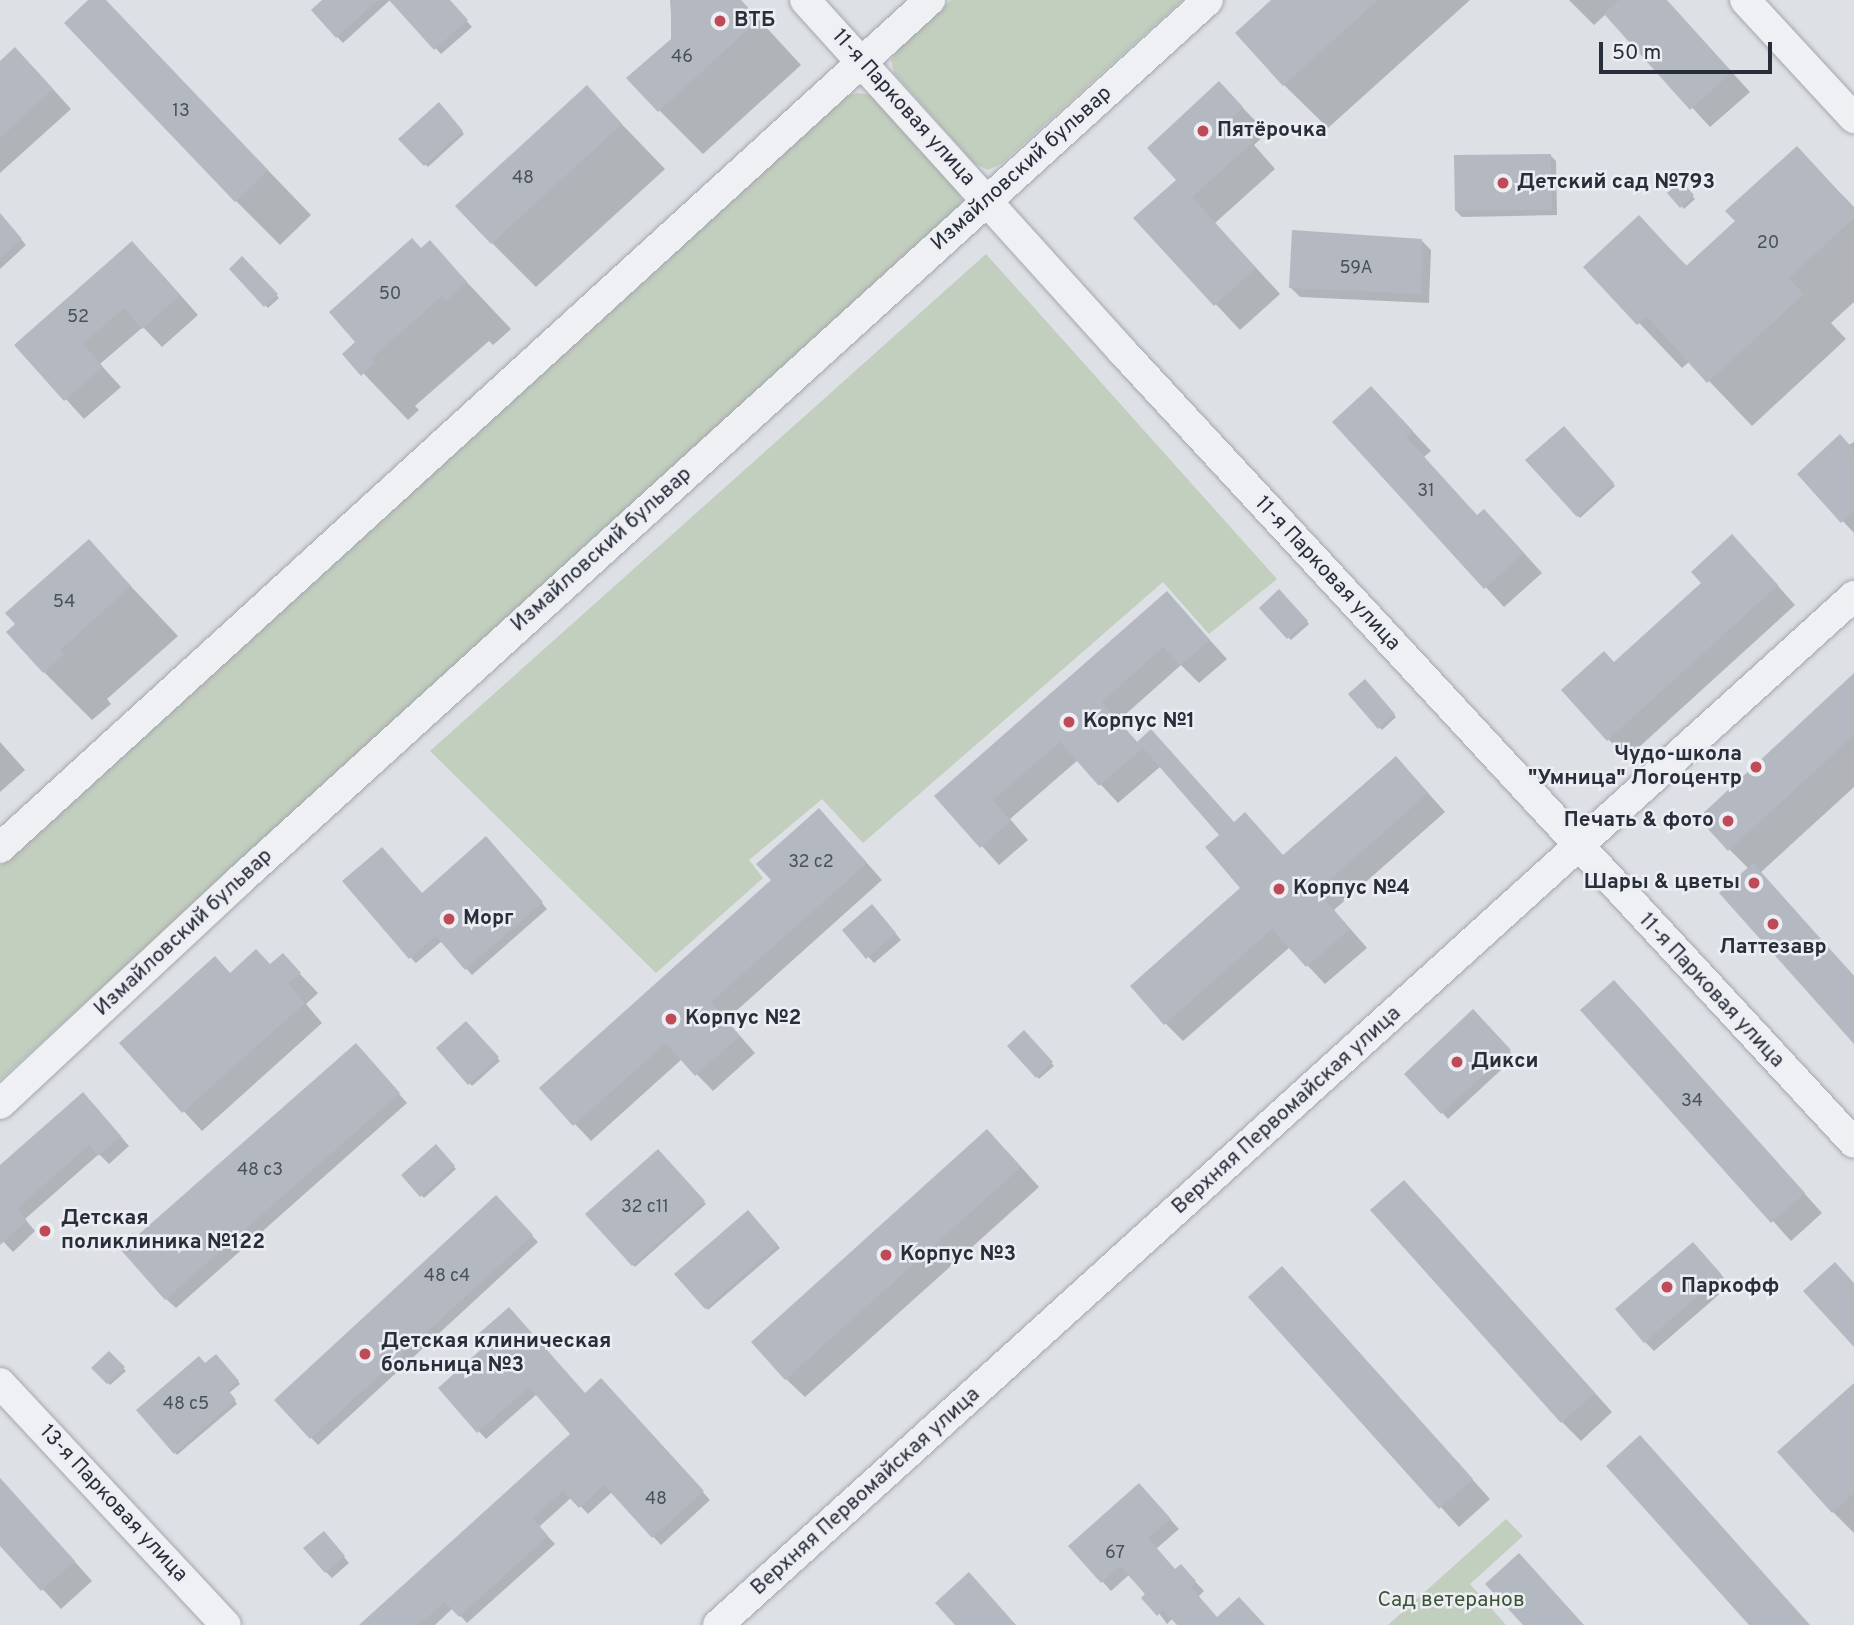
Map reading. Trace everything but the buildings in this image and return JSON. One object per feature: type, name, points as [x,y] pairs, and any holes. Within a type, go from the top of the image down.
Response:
[{"type":"street","name":"11-я Парковая улица","points":[[805,0],[1577,845],[1854,1143]]},
{"type":"street","points":[[0,848],[930,0]]},
{"type":"street","name":"Измайловский бульвар","points":[[0,1104],[240,880],[1208,0]]},
{"type":"street","points":[[1745,0],[1854,118]]},
{"type":"street","name":"Верхняя Первомайская улица","points":[[718,1625],[1854,596]]},
{"type":"street","name":"13-я Парковая улица","points":[[0,1383],[226,1625]]},
{"type":"green space","points":[[951,0],[1183,0],[1001,164],[988,170],[975,164],[894,73],[891,60],[899,47]]},
{"type":"green space","points":[[858,93],[870,95],[957,189],[962,200],[955,213],[0,1080],[0,866],[845,96]]},
{"type":"green space","points":[[986,254],[1277,579],[1209,634],[1163,582],[863,843],[822,799],[749,860],[763,878],[656,973],[430,751]]},
{"type":"green space","name":"Сад ветеранов","points":[[1506,1519],[1523,1536],[1470,1584],[1506,1625],[1388,1625]]},
{"type":"place","name":"ВТБ","points":[[720,21]]},
{"type":"place","name":"Пятёрочка","points":[[1203,131]]},
{"type":"place","name":"Детский сад №793","points":[[1503,183]]},
{"type":"place","name":"Корпус №1","points":[[1069,722]]},
{"type":"place","name":"Чудо-школа \"Умница\" Логоцентр","points":[[1756,767]]},
{"type":"place","name":"Печать & фото","points":[[1728,821]]},
{"type":"place","name":"Шары & цветы","points":[[1754,883]]},
{"type":"place","name":"Корпус №4","points":[[1279,889]]},
{"type":"place","name":"Морг","points":[[449,919]]},
{"type":"place","name":"Латтезавр","points":[[1773,924]]},
{"type":"place","name":"Корпус №2","points":[[671,1019]]},
{"type":"place","name":"Дикси","points":[[1457,1062]]},
{"type":"place","name":"Детская поликлиника №122","points":[[45,1231]]},
{"type":"place","name":"Корпус №3","points":[[886,1255]]},
{"type":"place","name":"Паркофф","points":[[1667,1287]]},
{"type":"place","name":"Детская клиническая больница №3","points":[[365,1354]]}]
